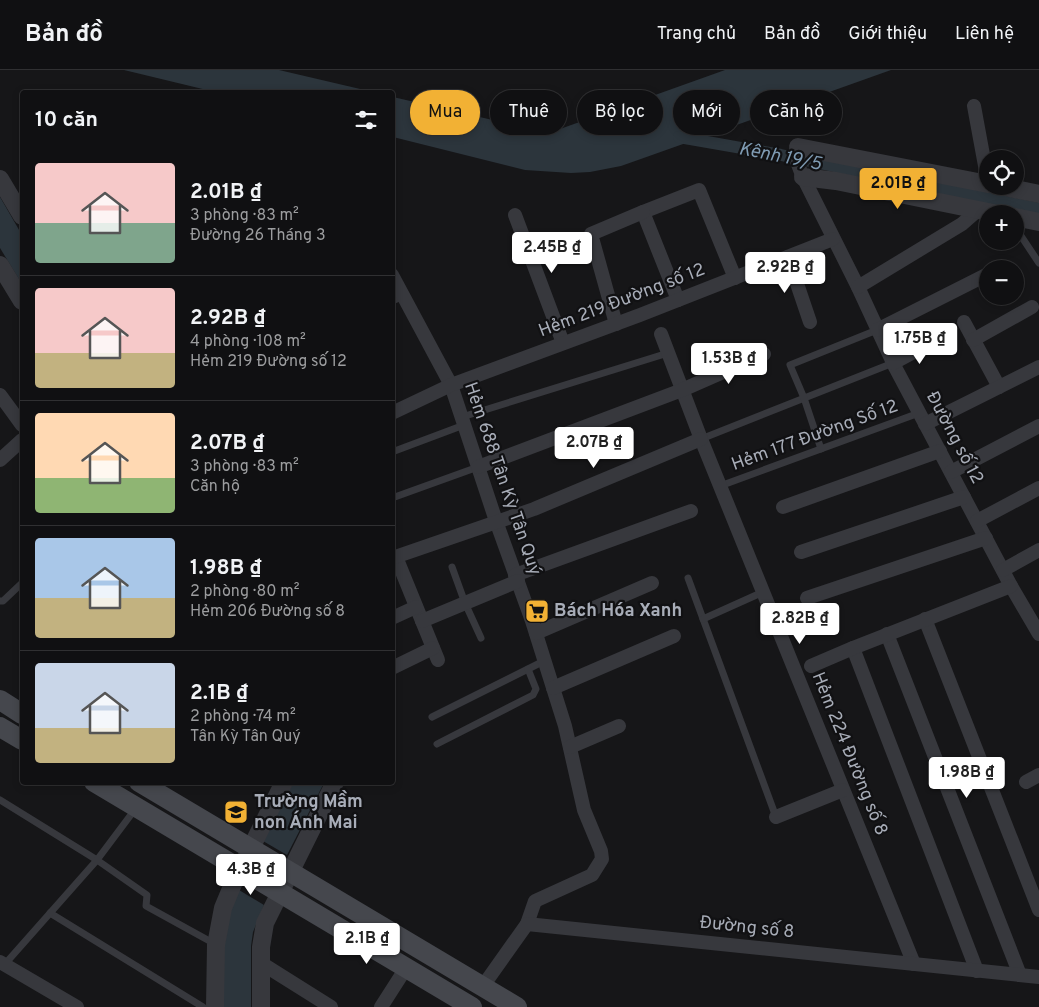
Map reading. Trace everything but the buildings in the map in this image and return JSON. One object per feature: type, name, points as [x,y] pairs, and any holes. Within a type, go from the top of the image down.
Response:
[{"type":"main road","points":[[0,700],[20,713]]},
{"type":"main road","points":[[0,727],[20,739]]},
{"type":"main road","points":[[99,785],[472,1007]]},
{"type":"main road","points":[[147,785],[517,1007]]},
{"type":"street","points":[[974,106],[982,150]]},
{"type":"street","points":[[798,147],[979,181]]},
{"type":"street","name":"Đường số 12","points":[[798,147],[796,159],[802,176],[858,287],[893,363],[1011,586],[1037,625]]},
{"type":"street","points":[[802,176],[836,181],[978,210]]},
{"type":"street","points":[[0,179],[20,213]]},
{"type":"street","points":[[616,324],[591,234],[699,190],[735,278]]},
{"type":"street","points":[[1024,191],[1039,194]]},
{"type":"street","points":[[858,287],[962,224],[978,210]]},
{"type":"street","points":[[643,212],[678,300]]},
{"type":"street","points":[[514,215],[563,343]]},
{"type":"street","points":[[1024,219],[1039,222]]},
{"type":"street","name":"Hẻm 219 Đường số 12","points":[[395,411],[451,384],[616,324],[833,239]]},
{"type":"street","points":[[788,257],[810,322]]},
{"type":"street","points":[[0,265],[20,298]]},
{"type":"street","points":[[877,330],[979,279]]},
{"type":"street","name":"Hẻm 688 Tân Kỳ Tân Quý","points":[[398,298],[451,384],[536,634],[570,747],[584,810],[601,851],[602,859],[592,875],[535,901],[527,924]]},
{"type":"street","points":[[973,340],[1032,307]]},
{"type":"street","points":[[964,322],[999,388]]},
{"type":"street","name":"Hẻm 224 Đường số 8","points":[[661,334],[720,486],[914,964]]},
{"type":"street","points":[[893,363],[934,342]]},
{"type":"street","points":[[478,467],[682,390],[764,354]]},
{"type":"street","points":[[922,419],[999,388],[1039,367]]},
{"type":"street","points":[[0,396],[20,422]]},
{"type":"street","points":[[951,472],[1039,426]]},
{"type":"street","points":[[395,557],[534,509],[701,438]]},
{"type":"street","points":[[0,460],[20,442]]},
{"type":"street","points":[[783,507],[940,451]]},
{"type":"street","points":[[977,521],[1039,488]]},
{"type":"street","points":[[801,552],[964,497]]},
{"type":"street","points":[[422,621],[465,604],[516,578],[691,511]]},
{"type":"street","points":[[807,598],[986,538]]},
{"type":"street","points":[[1003,570],[1039,550]]},
{"type":"street","points":[[395,559],[436,654],[395,667]]},
{"type":"street","points":[[536,634],[652,583]]},
{"type":"street","points":[[811,666],[1011,586]]},
{"type":"street","points":[[395,617],[416,607]]},
{"type":"street","points":[[926,619],[1039,910]]},
{"type":"street","points":[[887,634],[1020,975]]},
{"type":"street","points":[[553,688],[674,636]]},
{"type":"street","points":[[853,648],[977,971]]},
{"type":"street","points":[[570,747],[619,726]]},
{"type":"street","points":[[1026,782],[1039,775]]},
{"type":"street","points":[[215,1007],[216,945],[223,908],[283,785]]},
{"type":"street","points":[[261,1007],[260,964],[262,934],[265,923],[333,785]]},
{"type":"street","points":[[776,817],[843,790]]},
{"type":"street","points":[[483,986],[527,924]]},
{"type":"street","name":"Đường số 8","points":[[527,924],[1039,977]]},
{"type":"street","points":[[2,963],[77,1007]]},
{"type":"street","points":[[260,964],[331,1007]]},
{"type":"street","points":[[381,1007],[406,968]]},
{"type":"lane","points":[[1024,240],[1039,263]]},
{"type":"lane","points":[[820,449],[804,398],[790,366],[877,330]]},
{"type":"lane","points":[[395,451],[463,421],[668,353]]},
{"type":"lane","points":[[701,438],[893,363]]},
{"type":"lane","name":"Hẻm 177 Đường Số 12","points":[[720,486],[820,449],[922,419]]},
{"type":"lane","points":[[395,497],[478,467]]},
{"type":"lane","points":[[452,567],[465,604],[481,638]]},
{"type":"lane","points":[[688,578],[776,817]]},
{"type":"lane","points":[[0,601],[3,601],[20,585]]},
{"type":"lane","points":[[703,618],[763,592]]},
{"type":"lane","points":[[432,717],[544,661]]},
{"type":"lane","points":[[437,744],[533,695],[536,689],[528,669]]},
{"type":"lane","points":[[0,800],[97,860],[147,895],[146,906],[216,945]]},
{"type":"lane","points":[[2,963],[97,860],[136,808]]},
{"type":"lane","points":[[50,913],[203,1007]]},
{"type":"shaded area","points":[[124,70],[279,70],[364,90],[207,90]]},
{"type":"shaded area","points":[[725,70],[891,70],[835,90],[750,90],[750,120],[740,124],[740,90],[673,90],[673,135],[708,135],[621,166],[590,172],[571,173],[525,170],[395,138],[395,97],[410,101],[410,135],[480,135],[480,117],[490,119],[490,135],[567,135],[567,126],[577,123],[577,135],[663,135],[663,92]]},
{"type":"shaded area","points":[[0,197],[20,232],[20,281],[0,248]]},
{"type":"shaded area","points":[[292,785],[323,785],[287,855],[263,841]]},
{"type":"shaded area","points":[[239,890],[264,905],[253,932],[251,946],[251,1007],[224,1007],[224,948],[230,913]]},
{"type":"waterway","name":"Kênh 19/5","points":[[679,137],[781,155],[1039,209]]},
{"type":"place","name":"Bách Hóa Xanh","points":[[537,611]]},
{"type":"place","name":"Trường Mầm non Ánh Mai","points":[[236,812]]}]
